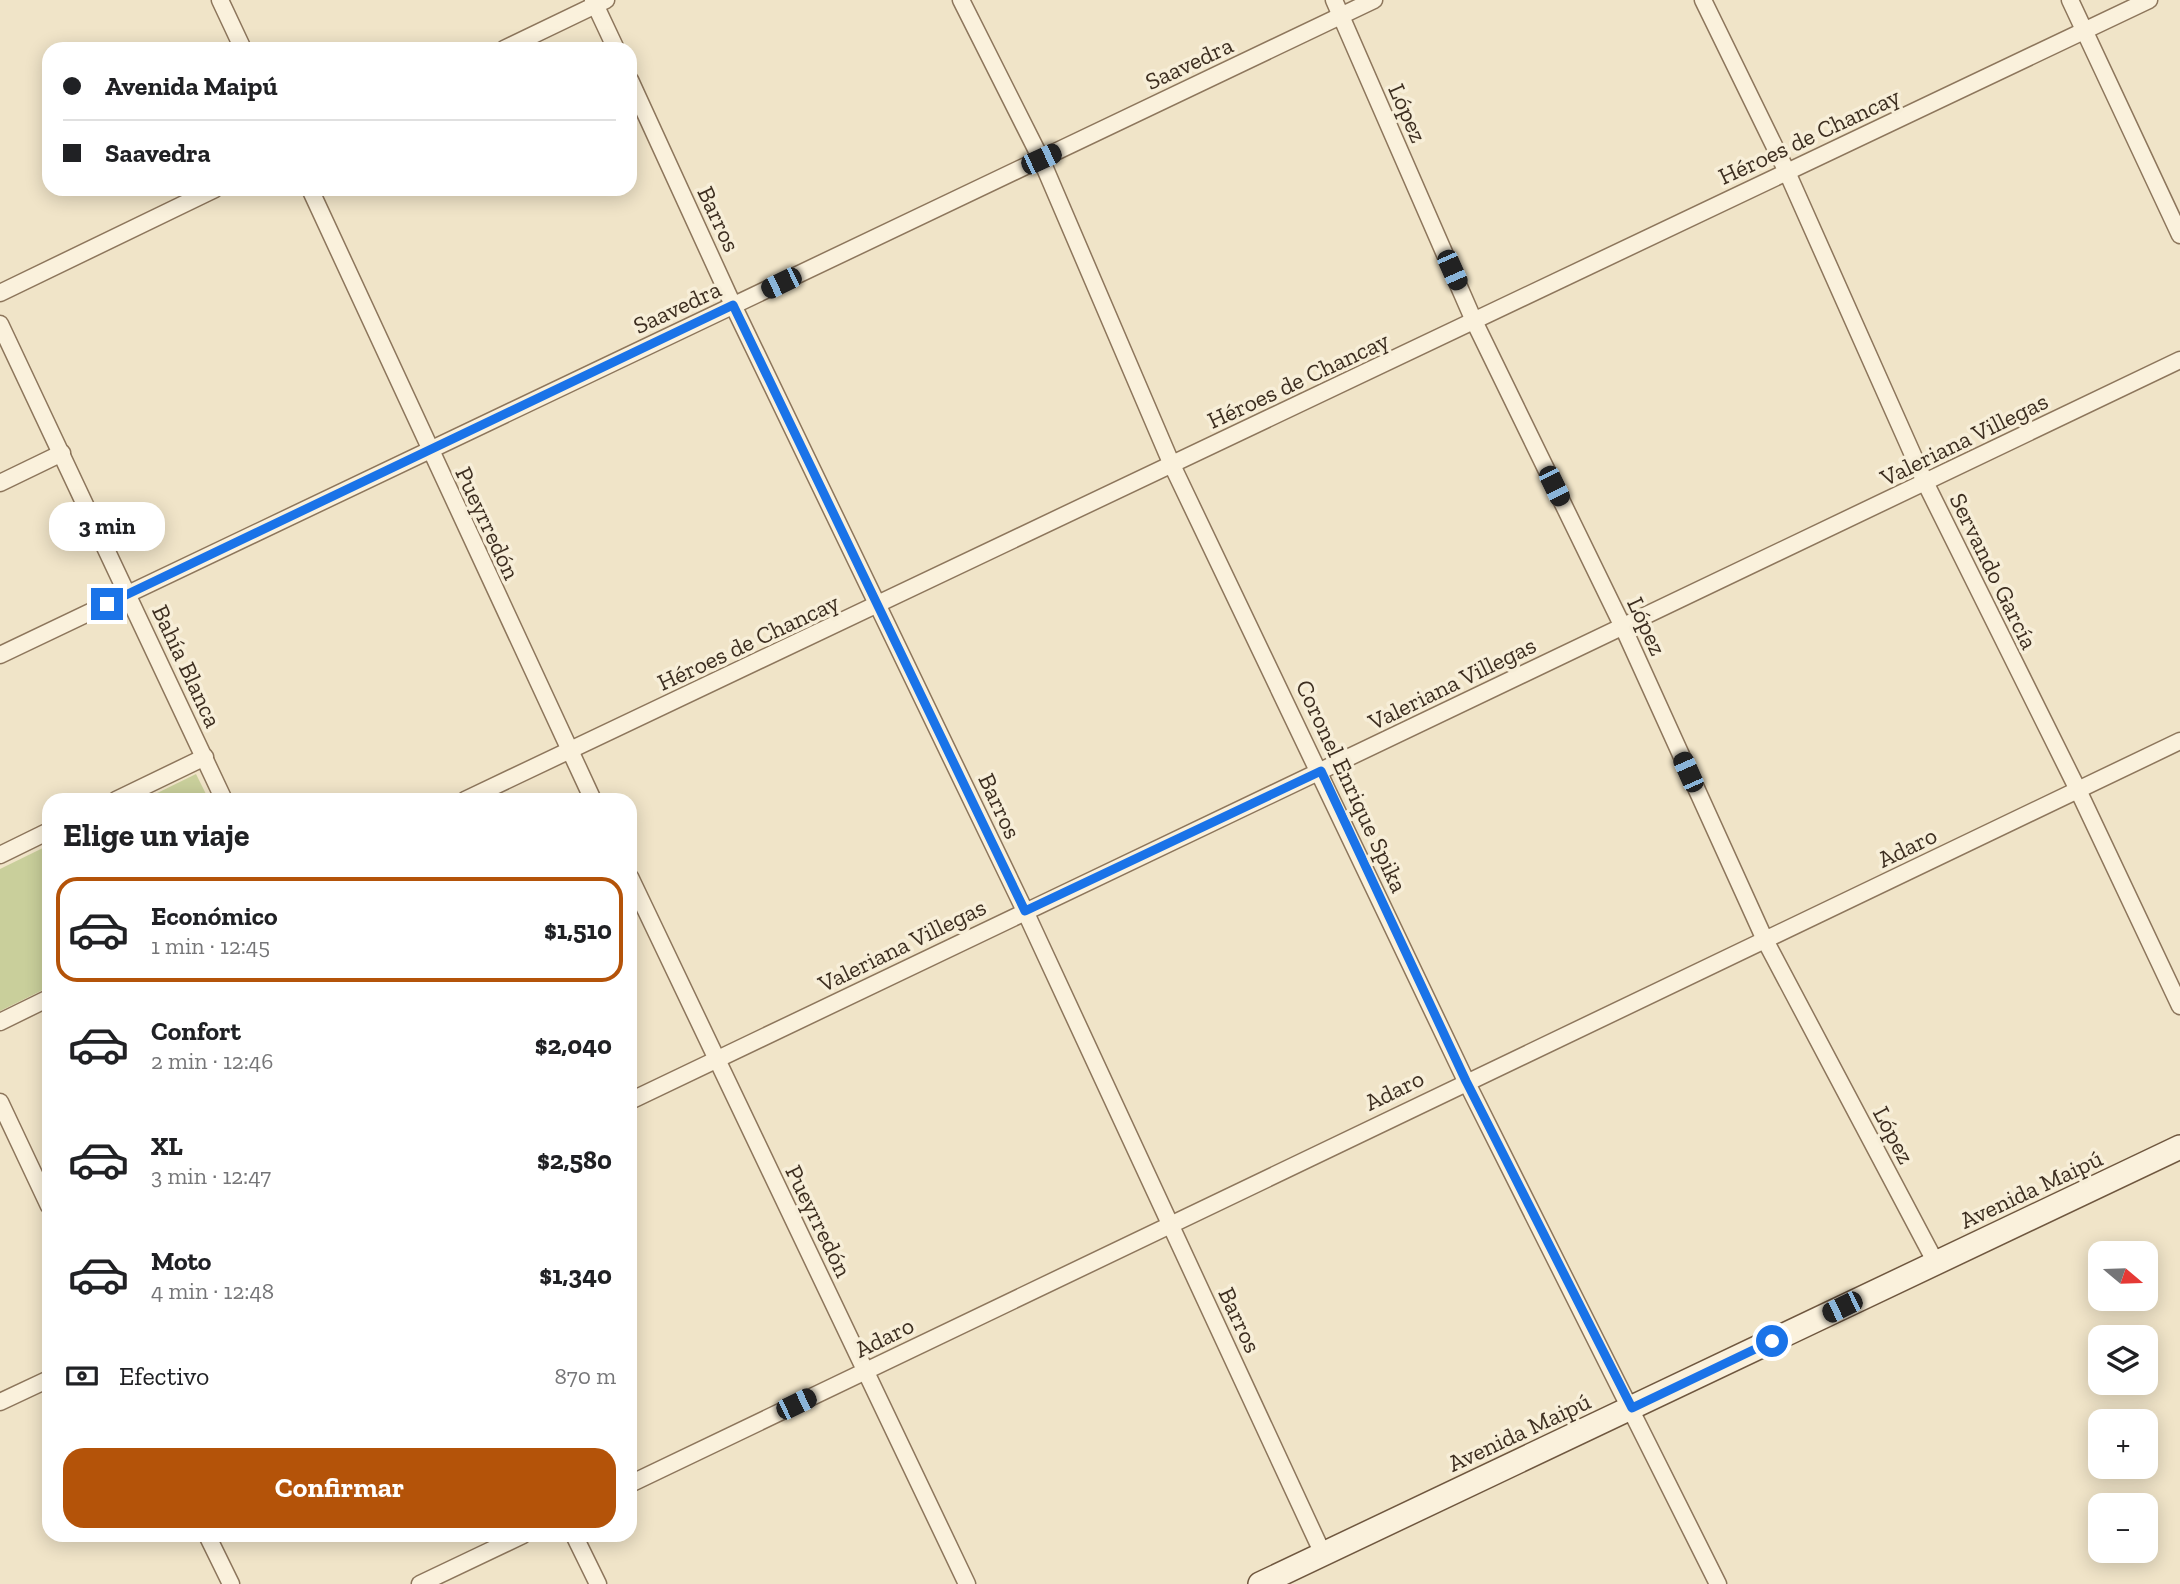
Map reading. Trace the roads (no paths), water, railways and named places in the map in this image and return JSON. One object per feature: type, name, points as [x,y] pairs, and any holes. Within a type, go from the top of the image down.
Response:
[{"type":"main road","name":"Avenida Maipú","points":[[1261,1584],[2180,1147]]},
{"type":"street","points":[[220,0],[240,42]]},
{"type":"street","name":"Coronel Enrique Spika","points":[[961,0],[1041,159],[1172,465],[1321,771],[1466,1081],[1718,1584]]},
{"type":"street","name":"López","points":[[1334,0],[1474,321],[1623,627],[1765,940],[1936,1263]]},
{"type":"street","name":"Saavedra","points":[[0,655],[1374,0]]},
{"type":"street","name":"Servando García","points":[[1703,0],[1787,172],[1924,482],[2078,790],[2180,1006]]},
{"type":"street","points":[[2070,0],[2180,235]]},
{"type":"street","name":"Héroes de Chancay","points":[[480,793],[2149,0]]},
{"type":"street","points":[[518,42],[598,2],[613,42]]},
{"type":"street","name":"Barros","points":[[637,95],[733,305],[880,605],[1025,911],[1323,1554]]},
{"type":"street","points":[[0,293],[201,196]]},
{"type":"street","name":"Pueyrredón","points":[[313,196],[590,793]]},
{"type":"street","name":"Bahía Blanca","points":[[0,324],[221,793]]},
{"type":"street","name":"Valeriana Villegas","points":[[637,1098],[2180,360]]},
{"type":"street","points":[[0,484],[62,453]]},
{"type":"street","name":"Adaro","points":[[637,1480],[2180,741]]},
{"type":"street","points":[[130,793],[205,757]]},
{"type":"street","points":[[0,855],[42,834]]},
{"type":"street","name":"Pueyrredón","points":[[637,892],[967,1584]]},
{"type":"street","points":[[0,1022],[42,1001]]},
{"type":"street","points":[[0,1102],[42,1191]]},
{"type":"street","points":[[0,1402],[42,1382]]},
{"type":"street","points":[[210,1542],[231,1584]]},
{"type":"street","points":[[420,1584],[508,1542]]},
{"type":"street","points":[[577,1542],[598,1584]]}]
